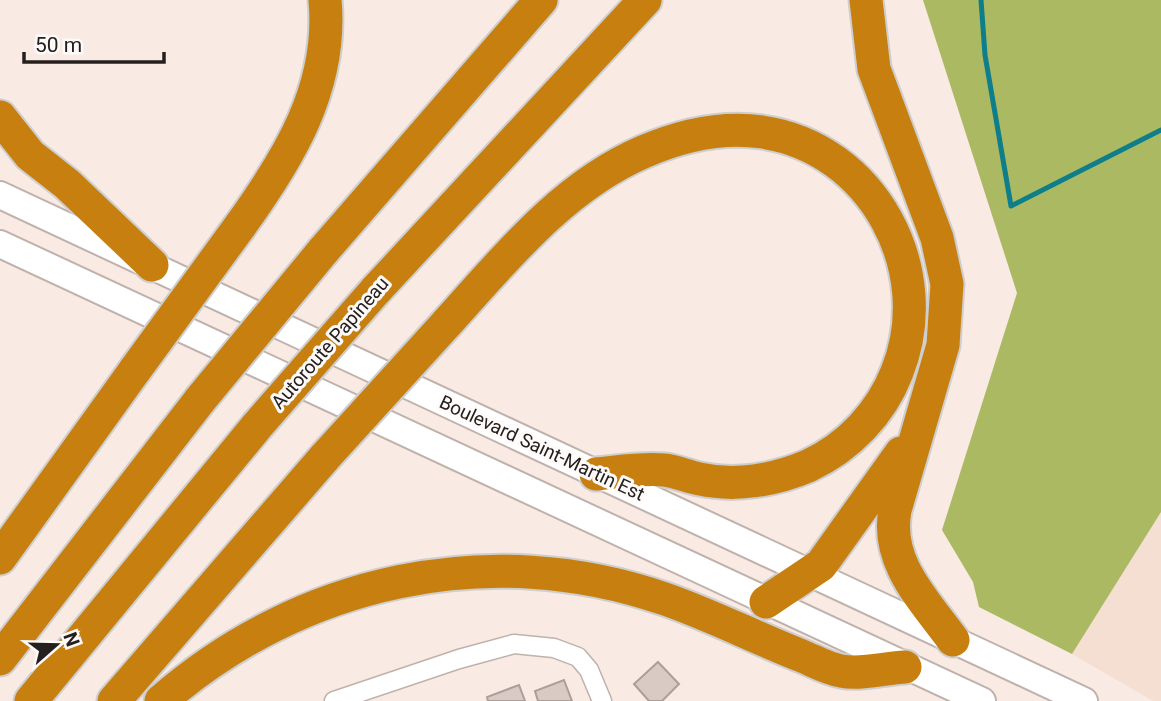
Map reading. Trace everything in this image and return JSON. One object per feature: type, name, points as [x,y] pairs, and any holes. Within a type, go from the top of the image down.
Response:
[{"type":"highway","points":[[0,558],[240,226],[286,157],[311,106],[324,56],[325,0]]},
{"type":"highway","points":[[0,659],[200,400],[527,0]]},
{"type":"highway","points":[[355,212],[541,0]]},
{"type":"highway","name":"Autoroute Papineau","points":[[32,701],[257,426],[376,291],[645,0]]},
{"type":"highway","points":[[866,0],[874,69],[937,238],[947,284],[943,345],[895,510],[892,538],[905,573],[953,640]]},
{"type":"highway","points":[[0,117],[30,155],[67,184],[152,265]]},
{"type":"highway","points":[[114,701],[325,457],[509,254],[564,202],[623,162],[664,144],[726,131],[779,135],[832,159],[863,184],[877,202],[898,241],[908,278],[910,298],[908,334],[899,367],[883,401],[859,430],[829,455],[810,465],[762,480],[713,481],[665,470],[596,474]]},
{"type":"highway","points":[[766,602],[811,574],[831,554],[877,490],[921,416]]},
{"type":"highway","points":[[161,701],[241,642],[306,608],[394,581],[481,570],[555,573],[644,592],[841,671],[905,667]]},
{"type":"main road","name":"Boulevard Saint-Martin Est","points":[[0,195],[1084,701]]},
{"type":"main road","points":[[0,244],[982,701]]},
{"type":"street","points":[[334,701],[361,696],[492,649],[522,644],[565,650],[578,657],[589,670],[602,701]]},
{"type":"shaded area","points":[[1161,512],[1161,701],[1153,701],[1072,654]]},
{"type":"green space","points":[[923,0],[1161,0],[1161,512],[1072,654],[979,607],[973,582],[942,530],[1017,293]]},
{"type":"building","points":[[658,662],[679,684],[662,701],[649,701],[634,684]]},
{"type":"building","points":[[564,680],[572,701],[538,701],[535,691]]},
{"type":"building","points":[[519,685],[525,701],[488,701],[487,697]]},
{"type":"waterway","points":[[981,0],[985,55],[1011,206],[1161,130]]}]
